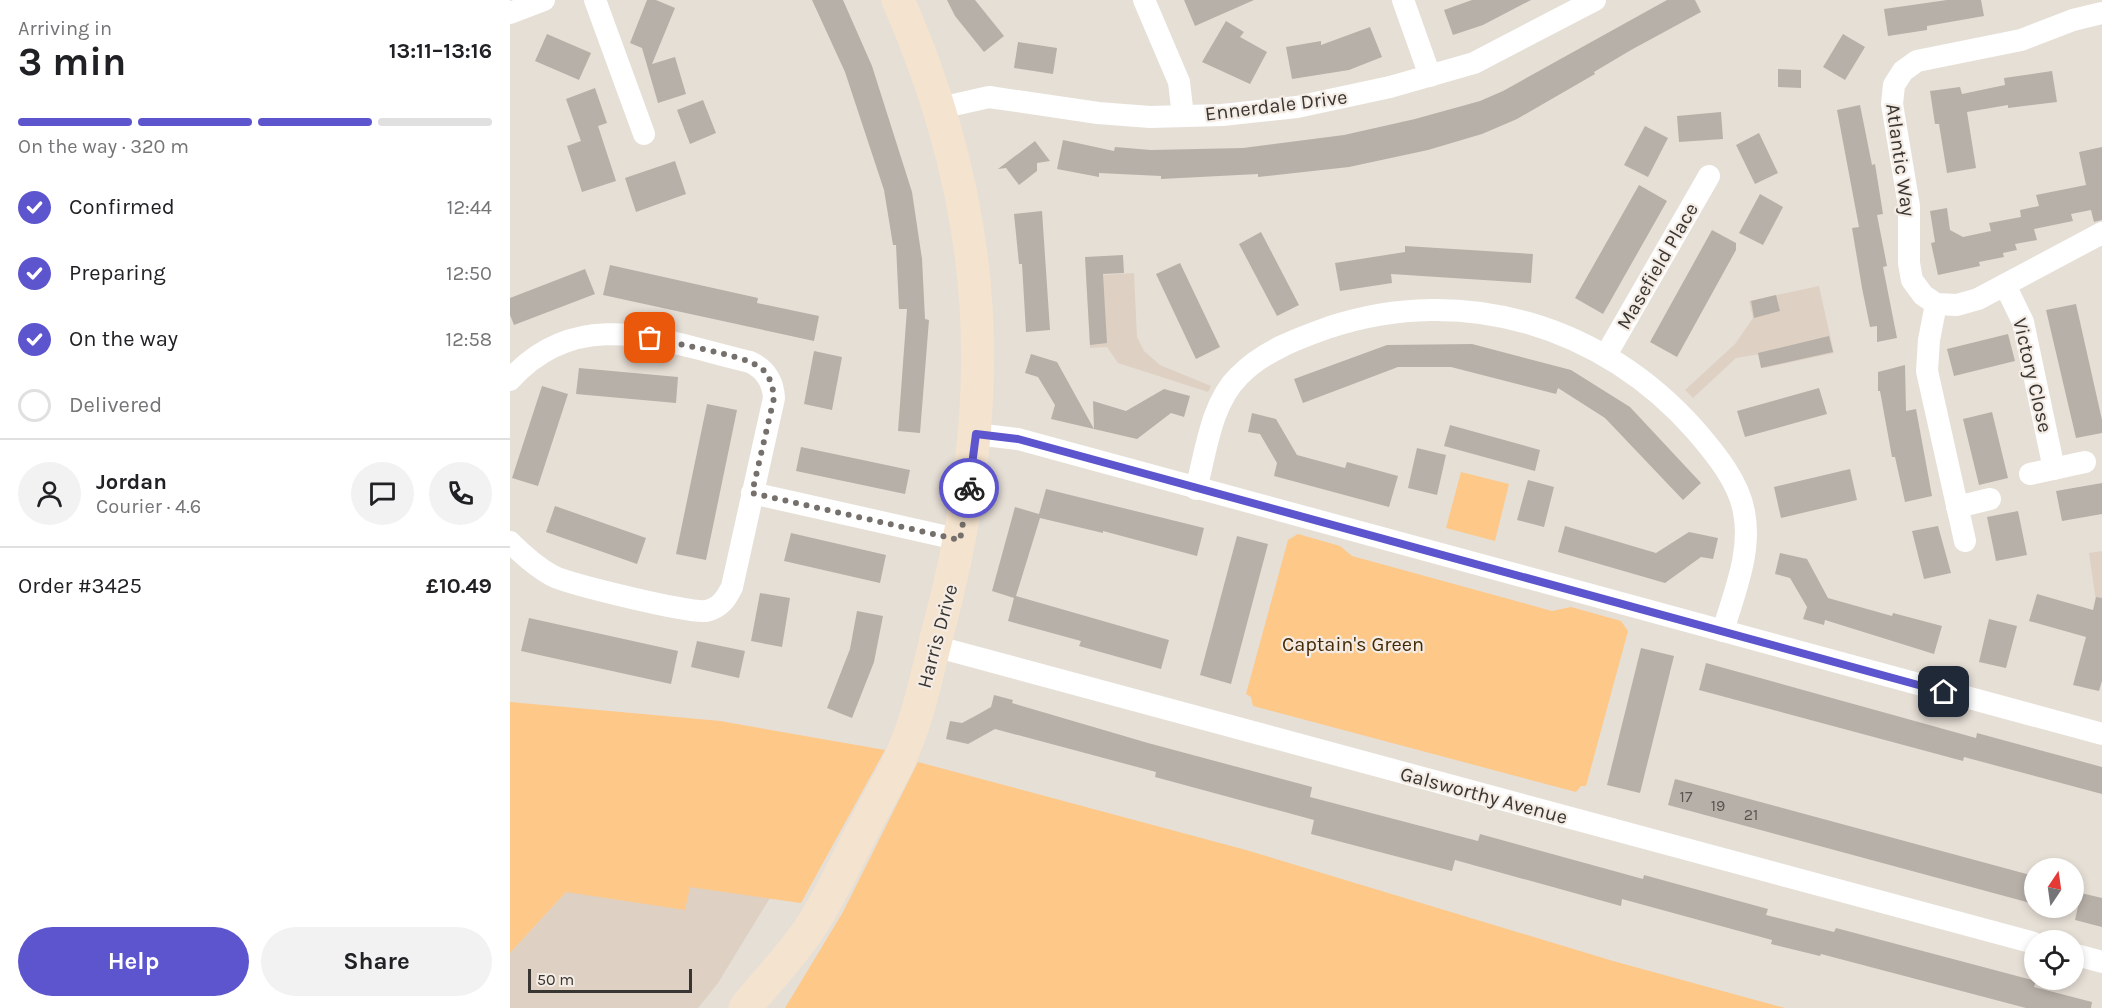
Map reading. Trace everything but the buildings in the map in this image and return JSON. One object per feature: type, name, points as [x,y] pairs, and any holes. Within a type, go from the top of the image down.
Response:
[{"type":"street","points":[[510,13],[544,0]]},
{"type":"street","points":[[595,0],[644,134]]},
{"type":"street","name":"Harris Drive","points":[[745,1008],[818,916],[903,753],[934,646],[960,540],[976,434],[979,392],[977,311],[966,218],[940,108],[929,72],[898,0]]},
{"type":"street","points":[[1144,0],[1176,73],[1183,116]]},
{"type":"street","points":[[1403,0],[1430,76]]},
{"type":"street","name":"Ennerdale Drive","points":[[940,108],[988,97],[1098,113],[1183,116],[1297,107],[1430,76],[1474,63],[1595,0]]},
{"type":"street","name":"Atlantic Way","points":[[1936,304],[1917,288],[1910,272],[1907,188],[1892,104],[1898,77],[1910,64],[1927,57],[2021,40],[2073,20],[2102,13]]},
{"type":"street","name":"Masefield Place","points":[[1606,356],[1709,176]]},
{"type":"street","points":[[1965,541],[1927,371],[1929,340],[1936,304],[1967,303],[2006,285],[2102,232]]},
{"type":"street","name":"Victory Close","points":[[2006,285],[2023,322],[2054,469]]},
{"type":"street","points":[[1196,489],[1221,402],[1238,377],[1252,364],[1287,344],[1335,326],[1406,311],[1473,312],[1531,324],[1570,338],[1606,356],[1645,381],[1682,415],[1715,454],[1739,494],[1745,518],[1746,543],[1723,631]]},
{"type":"street","points":[[510,380],[535,356],[553,346],[576,337],[604,332],[630,333],[750,362],[765,372],[773,389],[774,398],[732,587],[727,598],[719,606],[698,612],[565,580],[535,566],[510,542]]},
{"type":"street","points":[[976,434],[1018,439],[2102,734]]},
{"type":"street","points":[[2030,474],[2085,462]]},
{"type":"street","points":[[752,493],[960,540]]},
{"type":"street","points":[[1957,507],[1990,499]]},
{"type":"street","name":"Galsworthy Avenue","points":[[934,646],[2024,940]]},
{"type":"street","points":[[2084,957],[2102,962]]},
{"type":"shaded area","points":[[1134,273],[1137,337],[1144,351],[1160,365],[1211,386],[1208,392],[1118,363],[1107,347],[1090,348],[1086,276]]},
{"type":"shaded area","points":[[1819,286],[1834,353],[1764,368],[1760,354],[1736,358],[1693,398],[1685,390],[1735,344],[1753,318],[1749,301]]},
{"type":"shaded area","points":[[2102,551],[2102,628],[2100,629],[2089,553]]},
{"type":"shaded area","points":[[581,870],[770,898],[718,983],[698,1008],[510,1008],[510,953],[566,892]]},
{"type":"green space","points":[[1461,472],[1509,484],[1495,541],[1446,528]]},
{"type":"green space","name":"Captain's Green","points":[[1298,534],[1340,546],[1352,556],[1552,611],[1571,607],[1621,621],[1628,631],[1586,786],[1581,786],[1576,792],[1253,706],[1251,697],[1246,694],[1288,540]]},
{"type":"green space","points":[[510,702],[720,721],[885,750],[801,903],[690,887],[685,910],[566,892],[510,953]]},
{"type":"green space","points":[[918,762],[1246,850],[1613,961],[1785,1008],[785,1008],[843,912]]},
{"type":"way so far","points":[[650,338],[750,362],[765,372],[773,389],[774,398],[752,493],[960,540],[969,488]]},
{"type":"route","points":[[969,488],[976,434],[1018,439],[1944,692]]}]
